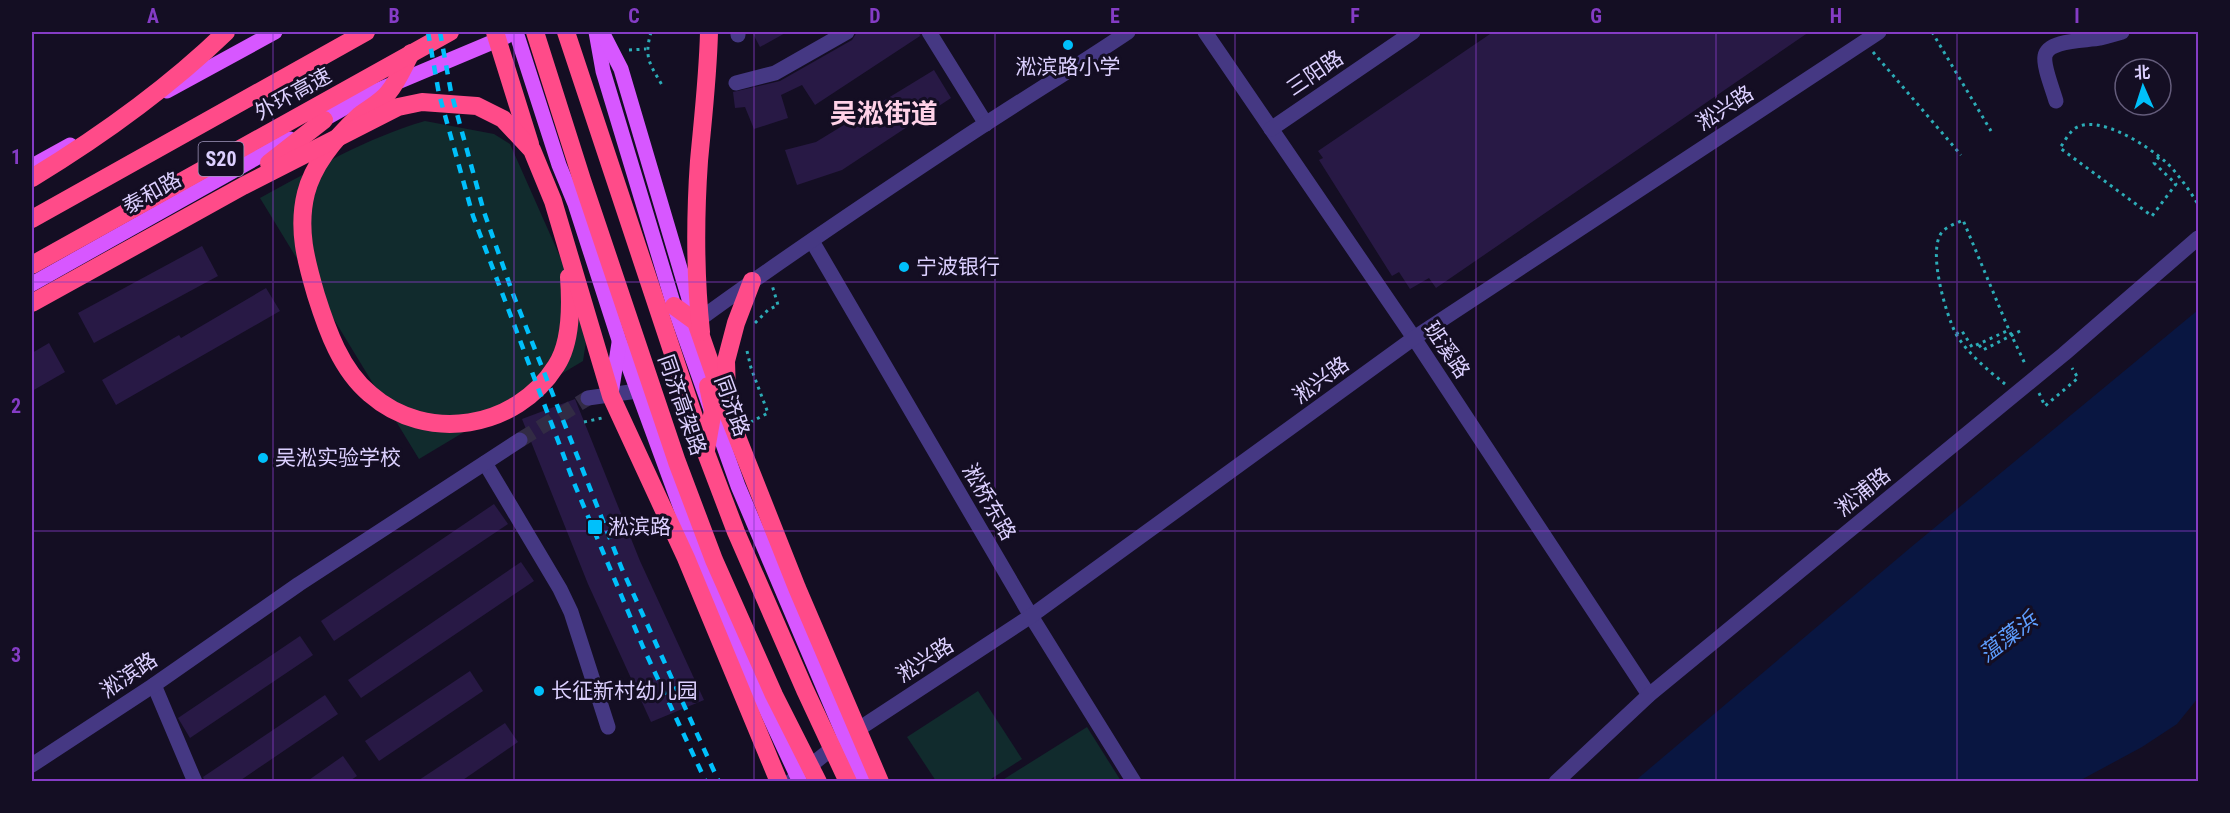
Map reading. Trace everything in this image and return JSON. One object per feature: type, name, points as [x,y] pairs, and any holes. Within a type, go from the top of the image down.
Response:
[{"type":"highway","points":[[32,178],[78,149],[147,100],[226,32]]},
{"type":"highway","name":"外环高速","points":[[32,219],[366,32]]},
{"type":"highway","name":"外环高速","points":[[32,265],[450,32]]},
{"type":"highway","points":[[411,53],[388,93],[335,139],[320,161],[306,192],[301,223],[304,254],[322,315],[336,348],[350,373],[370,394],[395,411],[422,421],[443,425],[468,423],[505,412],[528,398],[538,388],[557,365],[564,346],[570,313],[569,279],[561,239],[495,32]]},
{"type":"highway","name":"同济高架路","points":[[535,32],[582,180],[666,428],[714,560],[774,695],[818,782]]},
{"type":"highway","name":"同济高架路","points":[[566,32],[706,453],[745,553],[848,782]]},
{"type":"highway","points":[[706,453],[713,410],[702,351],[695,276],[699,162],[708,74],[709,32]]},
{"type":"highway","points":[[32,303],[243,186],[398,107],[422,102],[477,106],[503,119],[532,150],[553,201],[611,396],[686,558],[779,782]]},
{"type":"highway","points":[[243,186],[324,120]]},
{"type":"highway","points":[[728,414],[726,361],[736,323],[752,281]]},
{"type":"highway","points":[[674,306],[696,322],[728,414],[797,588],[880,782]]},
{"type":"main road","points":[[32,166],[275,32]]},
{"type":"main road","points":[[517,32],[559,165],[575,204],[637,391],[687,525],[796,780]]},
{"type":"main road","name":"泰和路","points":[[32,284],[369,94],[517,32]]},
{"type":"main road","name":"同济路","points":[[596,32],[603,70],[674,306],[738,486],[865,782]]},
{"type":"main road","points":[[602,32],[621,69],[696,322]]},
{"type":"main road","points":[[611,396],[619,340]]},
{"type":"street","points":[[736,83],[775,73],[847,32]]},
{"type":"street","points":[[928,32],[986,124]]},
{"type":"street","points":[[696,322],[752,281],[1128,32]]},
{"type":"street","name":"班溪路","points":[[1206,32],[1414,338],[1649,695]]},
{"type":"street","name":"三阳路","points":[[1271,129],[1413,32]]},
{"type":"street","name":"淞兴路","points":[[796,780],[845,738],[1031,616],[1414,338],[1879,32]]},
{"type":"street","points":[[2056,101],[2045,62],[2048,49],[2058,44],[2101,38],[2122,32]]},
{"type":"street","name":"淞浦路","points":[[1556,782],[1649,695],[2064,354],[2199,238]]},
{"type":"street","name":"淞桥东路","points":[[812,241],[1031,616],[1134,782]]},
{"type":"street","points":[[588,398],[637,391]]},
{"type":"street","name":"淞滨路","points":[[32,765],[154,685],[299,584],[520,440]]},
{"type":"street","points":[[485,463],[560,589],[571,612],[608,727]]},
{"type":"street","points":[[154,685],[195,782]]},
{"type":"path","points":[[651,32],[646,49],[647,55],[662,85]]},
{"type":"path","points":[[1932,32],[1991,131]]},
{"type":"path","points":[[1864,42],[1961,155]]},
{"type":"path","points":[[2159,157],[2154,163],[2176,184],[2152,216],[2060,148],[2074,129],[2100,124],[2118,132],[2159,157],[2176,173],[2199,204]]},
{"type":"path","points":[[1956,334],[1962,331],[1972,347],[2010,332],[1964,220],[1943,230],[1938,239],[1936,254],[1944,301],[1956,334],[1981,362],[2017,392]]},
{"type":"path","points":[[751,331],[754,323],[768,310],[778,305],[767,271]]},
{"type":"path","points":[[1979,345],[1983,350],[2025,329]]},
{"type":"path","points":[[747,347],[751,368],[768,413],[748,424]]},
{"type":"path","points":[[2045,405],[2078,378],[2064,354]]},
{"type":"green space","points":[[425,121],[494,134],[510,144],[589,322],[583,361],[419,459],[260,198],[361,145]]},
{"type":"green space","points":[[978,691],[1022,759],[988,781],[936,781],[907,737]]},
{"type":"green space","points":[[1087,727],[1121,781],[1001,781]]},
{"type":"water","name":"蕰藻浜","points":[[2198,310],[2198,698],[2177,724],[2142,747],[2079,781],[1635,781],[1910,548]]},
{"type":"building","points":[[752,32],[787,32],[760,47]]},
{"type":"building","points":[[857,32],[919,32],[920,36],[815,105],[802,85],[781,95],[788,118],[754,129],[745,107],[735,108],[733,92],[780,81],[852,40]]},
{"type":"building","points":[[1493,32],[1809,32],[1436,288],[1429,278],[1410,289],[1399,272],[1392,276],[1319,160],[1323,158],[1318,151]]},
{"type":"building","points":[[934,70],[951,98],[842,170],[797,185],[785,150],[816,142]]},
{"type":"building","points":[[202,246],[218,276],[94,343],[78,313]]},
{"type":"building","points":[[266,288],[280,311],[116,405],[102,380],[179,335],[181,338]]},
{"type":"building","points":[[49,343],[65,372],[32,391],[32,353]]},
{"type":"building","name":"淞滨路","points":[[575,399],[640,561],[704,700],[651,722],[588,584],[522,419]]},
{"type":"building","points":[[494,504],[508,524],[334,641],[321,621]]},
{"type":"building","points":[[521,562],[534,581],[361,698],[348,680]]},
{"type":"building","points":[[300,636],[313,655],[190,738],[178,718]]},
{"type":"building","points":[[470,671],[483,691],[379,761],[365,741]]},
{"type":"building","points":[[325,695],[338,714],[238,782],[205,782],[203,777]]},
{"type":"building","points":[[505,723],[518,742],[460,782],[416,782]]},
{"type":"building","points":[[343,756],[357,776],[348,782],[306,782]]},
{"type":"tunnel","points":[[520,440],[588,398]]},
{"type":"railway","points":[[428,32],[439,94],[473,216],[574,483],[643,647],[706,782]]},
{"type":"railway","points":[[440,32],[451,92],[484,212],[513,294],[622,569],[719,782]]},
{"type":"place","name":"淞滨路小学","points":[[1068,45]]},
{"type":"place","name":"宁波银行","points":[[904,267]]},
{"type":"place","name":"吴淞实验学校","points":[[263,458]]},
{"type":"place","name":"淞滨路","points":[[595,527]]},
{"type":"place","name":"长征新村幼儿园","points":[[539,691]]},
{"type":"district","name":"吴淞街道","points":[[884,114]]}]
